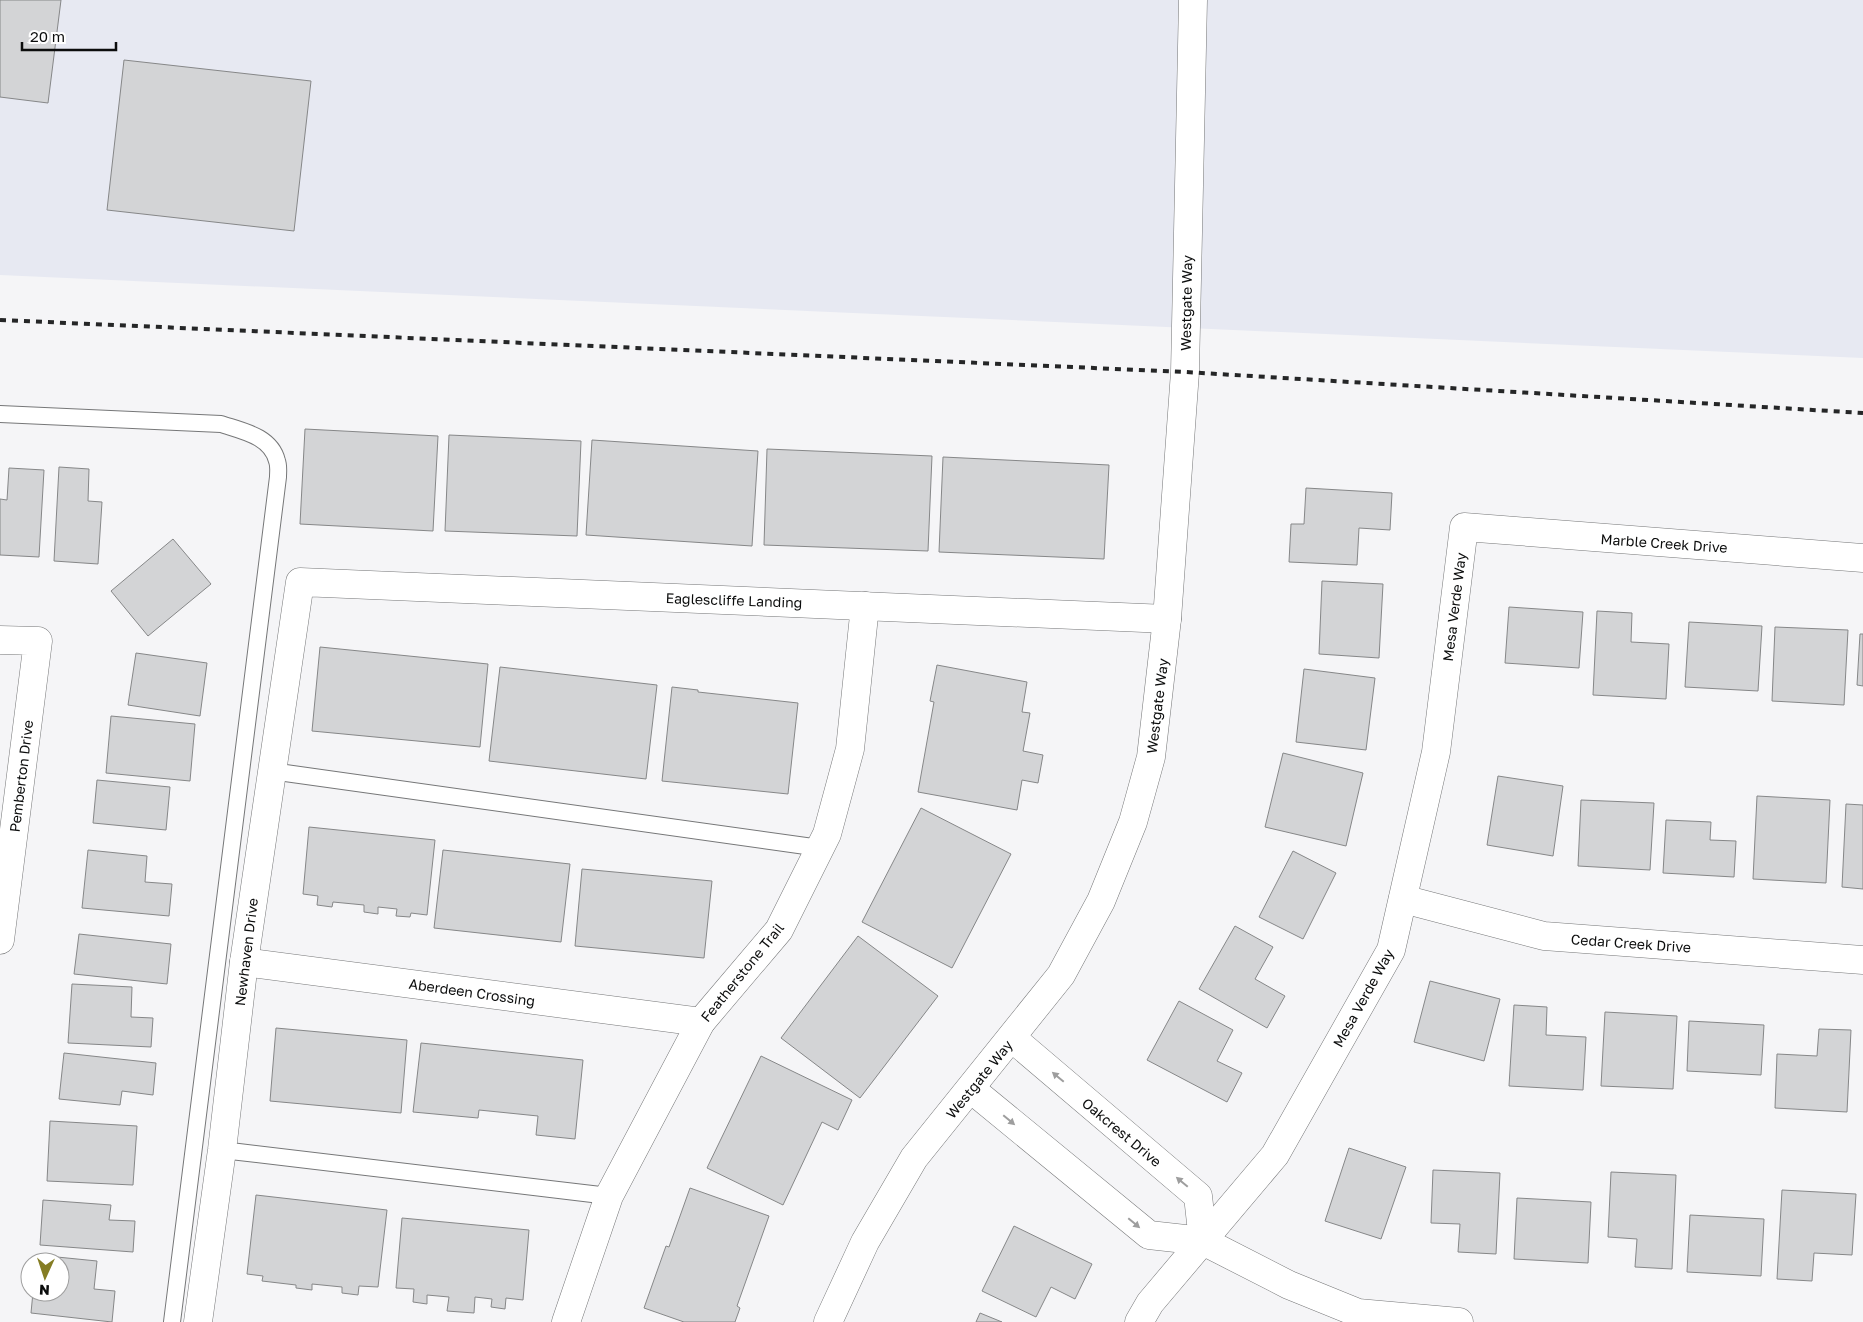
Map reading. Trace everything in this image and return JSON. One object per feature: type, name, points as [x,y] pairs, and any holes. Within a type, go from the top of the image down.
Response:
[{"type":"street","name":"Westgate Way","points":[[828,1322],[865,1242],[914,1158],[1061,975],[1101,901],[1133,822],[1151,758],[1167,618],[1185,372],[1193,0]]},
{"type":"street","name":"Marble Creek Drive","points":[[1464,528],[1863,558]]},
{"type":"street","name":"Mesa Verde Way","points":[[1140,1322],[1150,1303],[1275,1155],[1391,950],[1436,752],[1464,528]]},
{"type":"street","name":"Eaglescliffe Landing","points":[[300,582],[1167,618]]},
{"type":"street","name":"Newhaven Drive","points":[[198,1322],[222,1150],[244,962],[300,582]]},
{"type":"street","name":"Featherstone Trail","points":[[566,1322],[609,1196],[701,1022],[779,930],[827,834],[850,750],[865,606]]},
{"type":"street","name":"Pemberton Drive","points":[[0,640],[38,641],[3,892],[0,940]]},
{"type":"street","name":"Cedar Creek Drive","points":[[1403,898],[1544,936],[1863,960]]},
{"type":"street","name":"Aberdeen Crossing","points":[[244,962],[701,1022]]},
{"type":"street","name":"Oakcrest Drive","points":[[1012,1038],[1198,1196],[1203,1241]]},
{"type":"street","points":[[971,1089],[1149,1235],[1203,1241],[1289,1284],[1358,1314],[1459,1322]]},
{"type":"lane","points":[[0,414],[221,424],[254,435],[268,444],[277,461],[278,477],[172,1322]]},
{"type":"lane","points":[[271,771],[820,848]]},
{"type":"lane","points":[[222,1150],[609,1196]]},
{"type":"shaded area","points":[[0,0],[1863,0],[1863,358],[0,275]]},
{"type":"building","points":[[0,0],[61,0],[48,103],[0,97]]},
{"type":"building","points":[[124,60],[311,81],[294,231],[107,210]]},
{"type":"building","points":[[305,429],[438,436],[433,531],[300,524]]},
{"type":"building","points":[[449,435],[581,441],[577,536],[445,531]]},
{"type":"building","points":[[592,440],[758,451],[752,546],[586,535]]},
{"type":"building","points":[[767,449],[932,456],[928,551],[764,545]]},
{"type":"building","points":[[943,457],[1109,465],[1104,559],[939,552]]},
{"type":"building","points":[[59,467],[89,469],[88,501],[102,502],[98,564],[54,561]]},
{"type":"building","points":[[9,468],[44,470],[39,557],[0,555],[0,499],[7,500]]},
{"type":"building","points":[[1306,488],[1392,493],[1390,530],[1359,528],[1357,565],[1289,562],[1291,524],[1304,524]]},
{"type":"building","points":[[173,539],[211,584],[148,636],[111,591]]},
{"type":"building","points":[[1322,581],[1383,584],[1379,658],[1319,654]]},
{"type":"building","points":[[1509,607],[1583,612],[1579,668],[1505,663]]},
{"type":"building","points":[[1597,611],[1632,613],[1631,642],[1669,644],[1666,699],[1593,695]]},
{"type":"building","points":[[1689,622],[1762,626],[1758,691],[1685,687]]},
{"type":"building","points":[[1775,627],[1848,630],[1844,705],[1772,701]]},
{"type":"building","points":[[1860,634],[1863,634],[1863,686],[1857,685]]},
{"type":"building","points":[[320,647],[488,664],[480,747],[312,731]]},
{"type":"building","points":[[136,653],[207,663],[200,716],[128,705]]},
{"type":"building","points":[[937,665],[1027,682],[1022,712],[1030,713],[1023,751],[1043,755],[1038,783],[1022,780],[1017,810],[918,792],[934,702],[930,701]]},
{"type":"building","points":[[500,667],[657,685],[646,779],[489,761]]},
{"type":"building","points":[[1304,669],[1375,678],[1366,750],[1296,742]]},
{"type":"building","points":[[672,687],[698,690],[698,692],[798,703],[788,794],[662,781]]},
{"type":"building","points":[[111,716],[195,724],[190,781],[106,773]]},
{"type":"building","points":[[1283,753],[1363,773],[1346,846],[1265,827]]},
{"type":"building","points":[[1498,776],[1563,786],[1553,856],[1487,845]]},
{"type":"building","points":[[97,780],[170,787],[166,830],[93,823]]},
{"type":"building","points":[[1757,796],[1830,800],[1826,883],[1753,879]]},
{"type":"building","points":[[1581,800],[1654,803],[1650,870],[1578,866]]},
{"type":"building","points":[[1846,804],[1863,805],[1863,889],[1842,887]]},
{"type":"building","points":[[921,808],[1011,854],[952,968],[862,922]]},
{"type":"building","points":[[1666,820],[1711,822],[1710,840],[1736,841],[1734,877],[1663,873]]},
{"type":"building","points":[[309,827],[435,840],[427,915],[411,913],[410,917],[396,916],[397,909],[378,907],[378,914],[364,912],[364,905],[333,902],[332,907],[317,905],[318,896],[303,894]]},
{"type":"building","points":[[88,850],[147,856],[145,882],[172,884],[169,916],[82,908]]},
{"type":"building","points":[[443,850],[570,864],[561,942],[434,928]]},
{"type":"building","points":[[1293,851],[1336,873],[1303,939],[1259,917]]},
{"type":"building","points":[[582,869],[712,881],[704,958],[575,946]]},
{"type":"building","points":[[1235,926],[1273,947],[1255,979],[1285,996],[1267,1028],[1199,989]]},
{"type":"building","points":[[79,934],[171,944],[167,984],[74,974]]},
{"type":"building","points":[[858,936],[938,996],[860,1098],[781,1038]]},
{"type":"building","points":[[1430,981],[1500,999],[1484,1061],[1414,1042]]},
{"type":"building","points":[[72,984],[132,987],[131,1017],[153,1018],[151,1047],[68,1043]]},
{"type":"building","points":[[1179,1001],[1233,1030],[1217,1061],[1242,1073],[1227,1102],[1147,1060]]},
{"type":"building","points":[[1514,1005],[1547,1007],[1546,1035],[1586,1037],[1583,1090],[1509,1086]]},
{"type":"building","points":[[1605,1012],[1677,1016],[1673,1089],[1601,1086]]},
{"type":"building","points":[[1689,1021],[1764,1025],[1761,1075],[1687,1071]]},
{"type":"building","points":[[276,1028],[407,1040],[401,1113],[270,1101]]},
{"type":"building","points":[[1819,1029],[1851,1030],[1847,1112],[1775,1108],[1777,1054],[1817,1056]]},
{"type":"building","points":[[421,1043],[583,1060],[575,1139],[536,1135],[538,1116],[479,1110],[478,1118],[413,1112]]},
{"type":"building","points":[[64,1053],[156,1063],[153,1095],[122,1091],[120,1105],[59,1099]]},
{"type":"building","points":[[761,1056],[852,1100],[838,1130],[822,1122],[783,1205],[707,1168]]},
{"type":"building","points":[[50,1121],[137,1126],[133,1185],[47,1181]]},
{"type":"building","points":[[1349,1148],[1406,1167],[1381,1239],[1325,1221]]},
{"type":"building","points":[[1433,1170],[1500,1173],[1496,1254],[1458,1252],[1460,1224],[1431,1223]]},
{"type":"building","points":[[1611,1172],[1676,1175],[1672,1269],[1635,1267],[1637,1239],[1608,1237]]},
{"type":"building","points":[[690,1188],[769,1216],[737,1306],[740,1308],[735,1322],[684,1322],[644,1308],[666,1246],[669,1247]]},
{"type":"building","points":[[1782,1190],[1856,1194],[1852,1255],[1814,1253],[1812,1281],[1777,1279]]},
{"type":"building","points":[[256,1195],[387,1210],[378,1287],[359,1286],[358,1295],[342,1293],[342,1287],[312,1284],[312,1290],[296,1288],[296,1285],[262,1281],[263,1276],[247,1274]]},
{"type":"building","points":[[1517,1198],[1591,1202],[1588,1263],[1514,1259]]},
{"type":"building","points":[[43,1200],[111,1205],[109,1220],[135,1221],[133,1252],[40,1245]]},
{"type":"building","points":[[1690,1215],[1764,1219],[1761,1276],[1687,1272]]},
{"type":"building","points":[[402,1218],[529,1230],[523,1300],[506,1298],[505,1309],[491,1307],[492,1299],[475,1297],[474,1313],[447,1311],[449,1297],[427,1295],[427,1304],[413,1302],[414,1289],[396,1288]]},
{"type":"building","points":[[1014,1226],[1092,1264],[1075,1299],[1051,1287],[1036,1317],[982,1291]]},
{"type":"building","points":[[70,1258],[97,1261],[94,1289],[115,1291],[112,1322],[31,1313],[32,1302],[70,1302]]},
{"type":"building","points":[[980,1313],[1002,1322],[976,1322]]},
{"type":"railway","points":[[0,320],[1185,372],[1863,413]]}]
